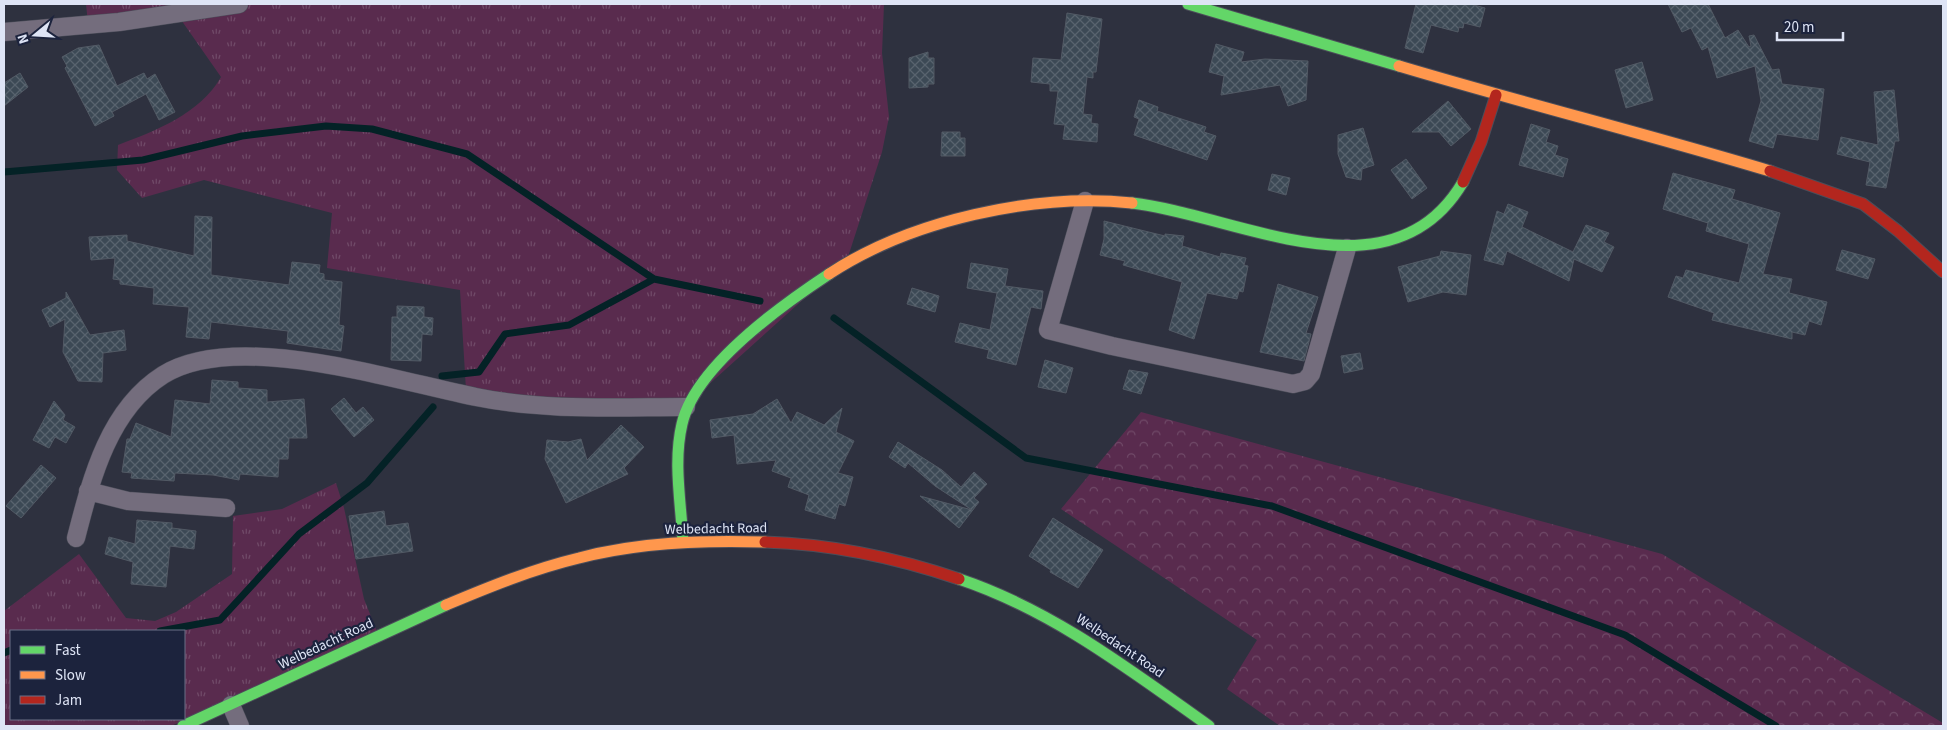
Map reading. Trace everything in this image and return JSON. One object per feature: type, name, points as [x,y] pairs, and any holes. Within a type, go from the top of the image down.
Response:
[{"type":"street","points":[[4,32],[119,22],[239,4]]},
{"type":"street","points":[[1188,4],[1496,95],[1670,141],[1776,173],[1863,204],[1898,230],[1943,272]]},
{"type":"street","points":[[683,542],[679,449],[686,407],[706,378],[751,334],[798,294],[843,266],[915,232],[944,221],[1030,206],[1085,201],[1120,202],[1161,208],[1319,246],[1347,248],[1373,245],[1400,236],[1428,220],[1450,201],[1462,186],[1479,154],[1496,95]]},
{"type":"street","points":[[1085,201],[1048,330],[1112,346],[1293,384],[1305,381],[1311,374],[1347,248]]},
{"type":"street","points":[[76,538],[88,491],[100,458],[112,434],[138,398],[162,376],[180,366],[211,358],[271,359],[350,368],[475,397],[531,405],[686,407]]},
{"type":"street","points":[[88,491],[128,501],[226,508]]},
{"type":"street","name":"Welbedacht Road","points":[[183,726],[405,624],[519,576],[562,562],[616,550],[683,542],[752,542],[832,547],[876,554],[958,579],[1040,613],[1081,636],[1209,726]]},
{"type":"street","points":[[232,705],[240,726]]},
{"type":"green space","points":[[86,4],[884,4],[882,53],[889,117],[882,152],[847,260],[686,405],[590,403],[466,390],[460,290],[327,268],[332,213],[204,180],[142,198],[117,170],[118,145],[176,120],[201,101],[221,77],[177,14],[88,23]]},
{"type":"green space","points":[[1141,412],[1662,554],[1943,723],[1943,726],[1280,726],[1227,689],[1257,640],[1061,509]]},
{"type":"green space","points":[[336,483],[344,508],[364,599],[378,634],[185,720],[185,630],[10,630],[10,720],[184,720],[171,726],[4,726],[4,611],[79,554],[126,618],[155,621],[176,612],[232,574],[233,516],[282,509]]},
{"type":"building","points":[[1416,4],[1470,4],[1485,8],[1480,27],[1464,23],[1463,28],[1459,27],[1458,32],[1431,25],[1423,53],[1405,48]]},
{"type":"building","points":[[1668,4],[1708,4],[1725,38],[1738,30],[1749,47],[1751,46],[1749,36],[1754,35],[1772,70],[1779,69],[1782,84],[1824,89],[1818,140],[1777,134],[1773,148],[1749,141],[1761,101],[1755,66],[1717,78],[1708,47],[1702,50],[1691,28],[1682,32]]},
{"type":"building","points":[[1067,13],[1102,19],[1096,72],[1093,72],[1093,78],[1087,77],[1083,114],[1092,115],[1091,123],[1098,124],[1097,142],[1063,139],[1065,125],[1054,124],[1058,91],[1050,91],[1050,84],[1031,82],[1033,58],[1061,60]]},
{"type":"building","points":[[1216,44],[1244,52],[1241,62],[1265,59],[1308,61],[1306,100],[1288,106],[1280,85],[1221,95],[1224,76],[1209,72]]},
{"type":"building","points":[[99,45],[117,86],[144,73],[147,79],[155,74],[175,112],[159,120],[146,94],[112,112],[114,116],[95,126],[65,68],[67,66],[62,57],[78,48]]},
{"type":"building","points":[[928,52],[928,58],[934,58],[934,84],[928,84],[928,87],[909,88],[909,58]]},
{"type":"building","points":[[1642,62],[1653,100],[1626,108],[1615,70]]},
{"type":"building","points":[[20,73],[28,87],[4,106],[4,83]]},
{"type":"building","points":[[1894,90],[1899,141],[1895,141],[1886,188],[1866,185],[1870,162],[1837,154],[1841,137],[1878,145],[1874,92]]},
{"type":"building","points":[[1139,100],[1158,107],[1157,111],[1206,127],[1204,132],[1216,136],[1207,160],[1134,135],[1139,119],[1134,117]]},
{"type":"building","points":[[1448,101],[1471,129],[1451,146],[1439,132],[1412,132]]},
{"type":"building","points":[[1531,124],[1550,130],[1546,142],[1558,146],[1555,155],[1568,159],[1563,177],[1519,165]]},
{"type":"building","points":[[1363,128],[1374,165],[1362,169],[1361,180],[1346,177],[1338,154],[1338,135]]},
{"type":"building","points":[[942,132],[960,132],[960,138],[965,138],[965,156],[941,156]]},
{"type":"building","points":[[1406,159],[1427,188],[1412,199],[1391,170]]},
{"type":"building","points":[[1673,173],[1735,190],[1732,199],[1780,213],[1763,274],[1792,279],[1789,293],[1827,302],[1821,325],[1809,321],[1805,335],[1792,332],[1792,339],[1712,320],[1714,313],[1668,297],[1676,276],[1683,278],[1686,270],[1739,283],[1749,244],[1706,231],[1708,223],[1663,209]]},
{"type":"building","points":[[1272,174],[1290,178],[1286,195],[1268,190]]},
{"type":"building","points":[[1508,204],[1528,212],[1522,227],[1573,252],[1586,225],[1609,233],[1604,242],[1614,247],[1602,272],[1574,259],[1569,281],[1507,251],[1503,265],[1484,260],[1497,211],[1504,214]]},
{"type":"building","points":[[195,216],[212,217],[211,275],[289,285],[292,262],[320,265],[319,273],[324,274],[324,280],[342,282],[339,325],[344,326],[341,351],[287,343],[288,331],[211,322],[209,339],[186,337],[189,307],[153,304],[154,288],[120,284],[120,280],[113,279],[115,258],[91,260],[89,237],[127,235],[127,241],[194,256]]},
{"type":"building","points":[[1104,221],[1165,236],[1165,234],[1184,236],[1182,246],[1220,257],[1221,253],[1246,258],[1244,265],[1248,266],[1243,292],[1239,291],[1237,299],[1207,293],[1194,339],[1169,330],[1182,282],[1123,265],[1125,261],[1100,255],[1104,239]]},
{"type":"building","points":[[1842,250],[1875,259],[1868,279],[1836,270]]},
{"type":"building","points":[[1441,251],[1471,255],[1466,295],[1443,292],[1408,302],[1398,267],[1440,256]]},
{"type":"building","points":[[971,263],[1008,269],[1005,286],[1043,291],[1041,309],[1031,307],[1016,365],[987,358],[989,350],[955,342],[960,323],[990,330],[997,293],[967,288]]},
{"type":"building","points":[[1278,284],[1318,297],[1306,333],[1311,334],[1304,361],[1260,352]]},
{"type":"building","points":[[912,288],[939,296],[935,312],[907,304]]},
{"type":"building","points":[[66,292],[90,335],[124,330],[126,350],[103,353],[102,382],[78,381],[63,352],[65,319],[50,327],[42,310],[66,298]]},
{"type":"building","points":[[397,306],[424,307],[424,317],[433,318],[432,335],[422,334],[421,361],[391,360],[392,317],[397,317]]},
{"type":"building","points":[[1360,353],[1363,369],[1344,373],[1341,356]]},
{"type":"building","points":[[1045,360],[1073,368],[1066,393],[1038,387]]},
{"type":"building","points":[[1129,370],[1148,373],[1141,394],[1123,389]]},
{"type":"building","points":[[212,380],[238,382],[238,388],[267,390],[267,402],[304,399],[307,438],[289,438],[288,459],[279,459],[278,477],[240,474],[239,480],[213,475],[175,473],[174,481],[131,478],[132,473],[122,472],[127,439],[130,439],[136,423],[171,437],[175,400],[210,404]]},
{"type":"building","points":[[344,398],[356,413],[363,407],[374,420],[354,437],[331,409]]},
{"type":"building","points":[[777,399],[791,423],[797,412],[824,425],[842,408],[836,432],[854,441],[838,473],[853,477],[845,506],[839,504],[835,519],[805,510],[809,495],[788,487],[791,478],[772,471],[776,460],[737,464],[734,435],[712,438],[710,420],[753,414]]},
{"type":"building","points":[[54,401],[65,415],[63,420],[75,427],[66,443],[55,437],[49,448],[33,440]]},
{"type":"building","points":[[621,425],[644,447],[624,468],[628,474],[566,503],[545,459],[547,440],[568,442],[581,439],[587,460]]},
{"type":"building","points":[[898,442],[942,470],[961,487],[974,472],[987,484],[974,498],[979,502],[959,528],[920,496],[972,510],[935,486],[908,463],[905,468],[889,457]]},
{"type":"building","points":[[41,465],[56,478],[21,518],[6,506]]},
{"type":"building","points":[[384,511],[386,526],[408,523],[413,551],[356,559],[349,516]]},
{"type":"building","points":[[1053,518],[1103,550],[1078,588],[1050,572],[1051,570],[1029,556]]},
{"type":"building","points":[[137,520],[172,523],[172,528],[196,531],[194,549],[170,546],[166,587],[131,584],[133,562],[105,554],[109,537],[135,544]]},
{"type":"waterway","points":[[4,172],[143,160],[242,136],[326,126],[372,129],[467,154],[654,279]]},
{"type":"waterway","points":[[442,376],[479,372],[505,334],[569,325],[654,279],[760,301]]},
{"type":"waterway","points":[[834,318],[1026,458],[1272,506],[1625,635],[1776,726]]},
{"type":"waterway","points":[[165,630],[220,620],[299,534],[367,483],[433,407]]},
{"type":"waterway","points":[[4,653],[10,650]]},
{"type":"traffic: fast","points":[[1188,4],[1399,66]]},
{"type":"traffic: fast","points":[[1132,203],[1310,243],[1354,245],[1396,238],[1432,218],[1463,182]]},
{"type":"traffic: fast","points":[[683,542],[678,483],[678,453],[682,424],[690,402],[704,381],[743,339],[788,302],[829,274]]},
{"type":"traffic: fast","points":[[959,579],[993,592],[1058,624],[1120,663],[1209,726]]},
{"type":"traffic: fast","points":[[183,726],[446,605]]},
{"type":"traffic: slow","points":[[1399,66],[1770,171]]},
{"type":"traffic: slow","points":[[829,274],[862,255],[897,239],[935,225],[974,215],[1055,202],[1094,201],[1132,203]]},
{"type":"traffic: slow","points":[[446,605],[495,585],[562,562],[625,548],[671,543],[765,542]]},
{"type":"traffic: jam","points":[[1463,182],[1481,142],[1496,95]]},
{"type":"traffic: jam","points":[[1770,171],[1863,204],[1898,231],[1943,272]]},
{"type":"traffic: jam","points":[[765,542],[790,543],[864,553],[936,571],[959,579]]}]
